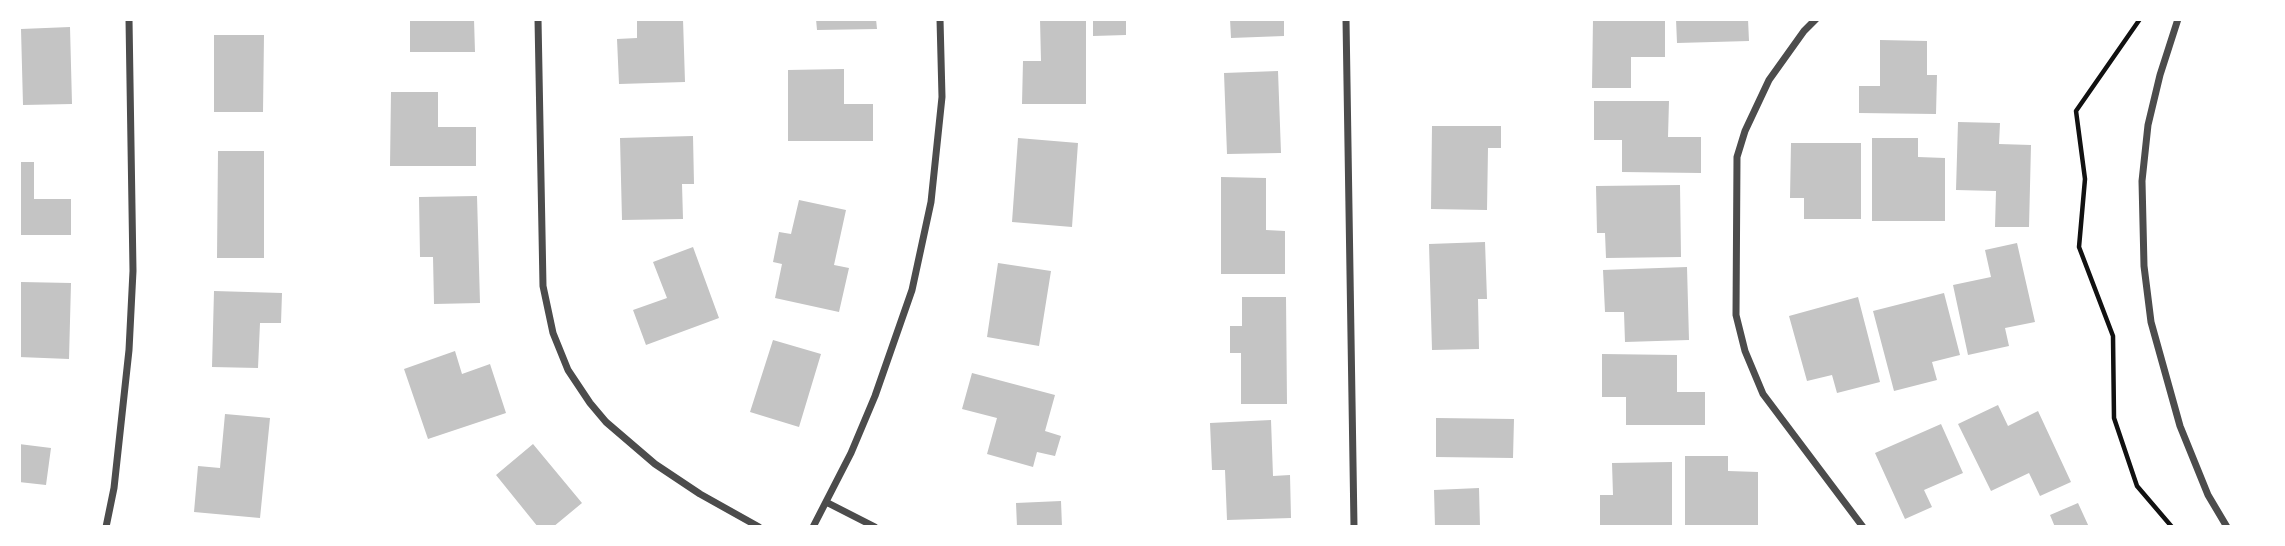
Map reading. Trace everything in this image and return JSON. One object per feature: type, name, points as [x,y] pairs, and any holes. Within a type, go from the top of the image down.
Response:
[{"type":"street","points":[[106,527],[114,488],[129,350],[133,271],[129,19]]},
{"type":"street","points":[[538,19],[542,286],[553,333],[568,370],[606,422],[655,464],[700,494],[759,527]]},
{"type":"street","points":[[813,527],[875,396],[912,290],[934,176],[942,97],[940,19]]},
{"type":"street","points":[[1346,19],[1354,527]]},
{"type":"street","points":[[1816,19],[1769,80],[1745,131],[1737,157],[1736,315],[1745,351],[1763,394],[1863,527]]},
{"type":"street","points":[[2178,19],[2148,125],[2142,181],[2144,266],[2151,322],[2180,426],[2208,495],[2227,527]]},
{"type":"street","points":[[826,502],[875,527]]},
{"type":"path","points":[[2140,19],[2076,111],[2085,178],[2079,247],[2113,336],[2114,418],[2137,486],[2172,527]]},
{"type":"building","points":[[410,19],[474,19],[475,52],[410,52]]},
{"type":"building","points":[[637,19],[683,19],[685,82],[619,84],[617,39],[637,38]]},
{"type":"building","points":[[816,19],[876,19],[877,29],[817,30]]},
{"type":"building","points":[[1040,19],[1086,19],[1086,104],[1022,104],[1023,61],[1041,61]]},
{"type":"building","points":[[1093,19],[1126,19],[1126,35],[1093,36]]},
{"type":"building","points":[[1230,19],[1284,19],[1284,36],[1231,38]]},
{"type":"building","points":[[1593,19],[1665,19],[1665,57],[1631,57],[1631,88],[1592,88]]},
{"type":"building","points":[[1676,19],[1748,19],[1749,41],[1677,43]]},
{"type":"building","points":[[70,27],[72,104],[23,105],[21,29]]},
{"type":"building","points":[[214,35],[264,35],[263,112],[214,112]]},
{"type":"building","points":[[1880,40],[1927,41],[1927,75],[1937,75],[1936,114],[1859,113],[1859,86],[1880,86]]},
{"type":"building","points":[[844,69],[844,104],[873,104],[873,141],[788,141],[788,70]]},
{"type":"building","points":[[1278,71],[1281,153],[1227,154],[1224,73]]},
{"type":"building","points":[[391,92],[438,92],[438,127],[476,127],[476,166],[390,166]]},
{"type":"building","points":[[1594,101],[1669,101],[1668,137],[1701,137],[1701,173],[1622,172],[1622,140],[1594,140]]},
{"type":"building","points":[[1958,122],[2000,123],[1999,144],[2031,145],[2029,227],[1995,227],[1996,191],[1956,190]]},
{"type":"building","points":[[1432,126],[1501,126],[1501,148],[1488,148],[1487,210],[1431,209]]},
{"type":"building","points":[[693,136],[694,184],[682,184],[683,219],[622,220],[620,138]]},
{"type":"building","points":[[1018,138],[1078,143],[1072,227],[1012,222]]},
{"type":"building","points":[[1872,138],[1918,138],[1918,157],[1945,158],[1945,221],[1872,221]]},
{"type":"building","points":[[1791,143],[1861,143],[1861,219],[1804,219],[1804,198],[1790,198]]},
{"type":"building","points":[[218,151],[264,151],[264,258],[217,258]]},
{"type":"building","points":[[19,162],[34,162],[34,199],[71,199],[71,235],[19,235]]},
{"type":"building","points":[[1221,177],[1266,178],[1266,230],[1285,231],[1285,274],[1221,274]]},
{"type":"building","points":[[1680,185],[1681,257],[1606,258],[1605,233],[1597,233],[1596,186]]},
{"type":"building","points":[[477,196],[480,303],[434,304],[433,257],[420,257],[419,197]]},
{"type":"building","points":[[799,200],[846,210],[834,265],[849,268],[839,312],[775,298],[782,264],[773,262],[779,232],[791,234]]},
{"type":"building","points":[[1485,242],[1487,299],[1478,299],[1479,349],[1432,350],[1429,244]]},
{"type":"building","points":[[2017,243],[2035,322],[2005,328],[2009,346],[1968,355],[1953,285],[1991,277],[1985,250]]},
{"type":"building","points":[[693,247],[719,318],[646,345],[633,310],[667,298],[653,262]]},
{"type":"building","points":[[998,263],[1051,271],[1039,346],[987,337]]},
{"type":"building","points":[[1687,267],[1689,340],[1625,342],[1624,312],[1605,312],[1603,270]]},
{"type":"building","points":[[21,282],[71,283],[69,359],[19,357]]},
{"type":"building","points":[[214,291],[282,293],[281,323],[260,323],[258,368],[212,367]]},
{"type":"building","points":[[1944,293],[1960,355],[1932,362],[1937,380],[1894,391],[1873,311]]},
{"type":"building","points":[[1242,297],[1286,297],[1287,404],[1241,404],[1241,353],[1230,353],[1230,326],[1242,326]]},
{"type":"building","points":[[1858,297],[1880,382],[1837,393],[1832,375],[1807,381],[1789,316]]},
{"type":"building","points":[[773,340],[821,354],[799,427],[750,412]]},
{"type":"building","points":[[455,351],[462,374],[490,364],[506,413],[428,439],[404,369]]},
{"type":"building","points":[[1602,354],[1677,355],[1677,392],[1705,392],[1705,425],[1626,425],[1626,397],[1602,397]]},
{"type":"building","points":[[972,373],[1055,395],[1045,431],[1061,436],[1055,456],[1037,452],[1033,467],[987,454],[997,418],[962,409]]},
{"type":"building","points":[[1998,405],[2008,426],[2038,411],[2071,482],[2040,496],[2029,473],[1991,491],[1958,424]]},
{"type":"building","points":[[225,414],[270,418],[260,518],[194,512],[198,466],[220,468]]},
{"type":"building","points":[[1436,418],[1514,419],[1513,458],[1436,457]]},
{"type":"building","points":[[1271,420],[1273,476],[1290,475],[1291,518],[1227,520],[1225,470],[1212,470],[1210,423]]},
{"type":"building","points":[[1941,424],[1963,473],[1924,490],[1932,507],[1905,519],[1875,453]]},
{"type":"building","points":[[19,444],[51,448],[46,485],[19,482]]},
{"type":"building","points":[[533,444],[582,503],[553,527],[538,527],[496,475]]},
{"type":"building","points":[[1685,456],[1728,456],[1728,471],[1758,472],[1758,527],[1685,527]]},
{"type":"building","points":[[1672,462],[1672,527],[1600,527],[1600,495],[1613,495],[1612,463]]},
{"type":"building","points":[[1479,488],[1480,527],[1435,527],[1434,490]]},
{"type":"building","points":[[1061,501],[1062,527],[1017,527],[1016,503]]},
{"type":"building","points":[[2078,503],[2089,527],[2055,527],[2050,515]]}]
